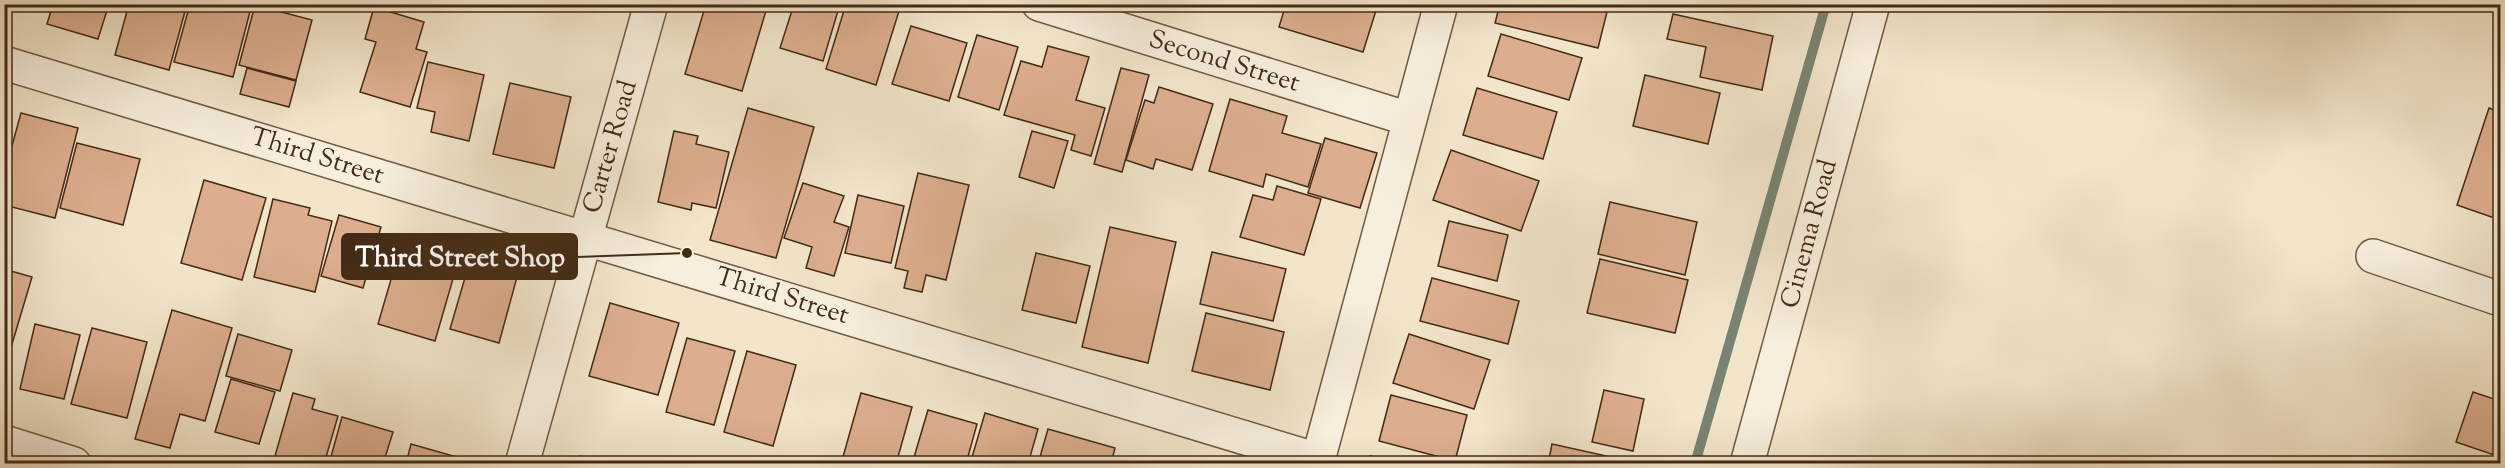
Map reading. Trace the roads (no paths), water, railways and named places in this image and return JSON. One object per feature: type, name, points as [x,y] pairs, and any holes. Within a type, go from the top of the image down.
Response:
[{"type":"street","name":"Carter Road","points":[[522,464],[651,4]]},
{"type":"street","name":"Second Street","points":[[1040,4],[1409,119]]},
{"type":"street","points":[[1318,462],[1441,4]]},
{"type":"street","name":"Cinema Road","points":[[1747,464],[1872,4]]},
{"type":"street","name":"Third Street","points":[[4,63],[1318,462]]},
{"type":"street","points":[[2373,256],[2500,299]]},
{"type":"street","points":[[4,442],[74,464]]},
{"type":"waterway","points":[[1695,464],[1826,4]]},
{"type":"place","name":"Third Street Shop","points":[[687,253]]}]
